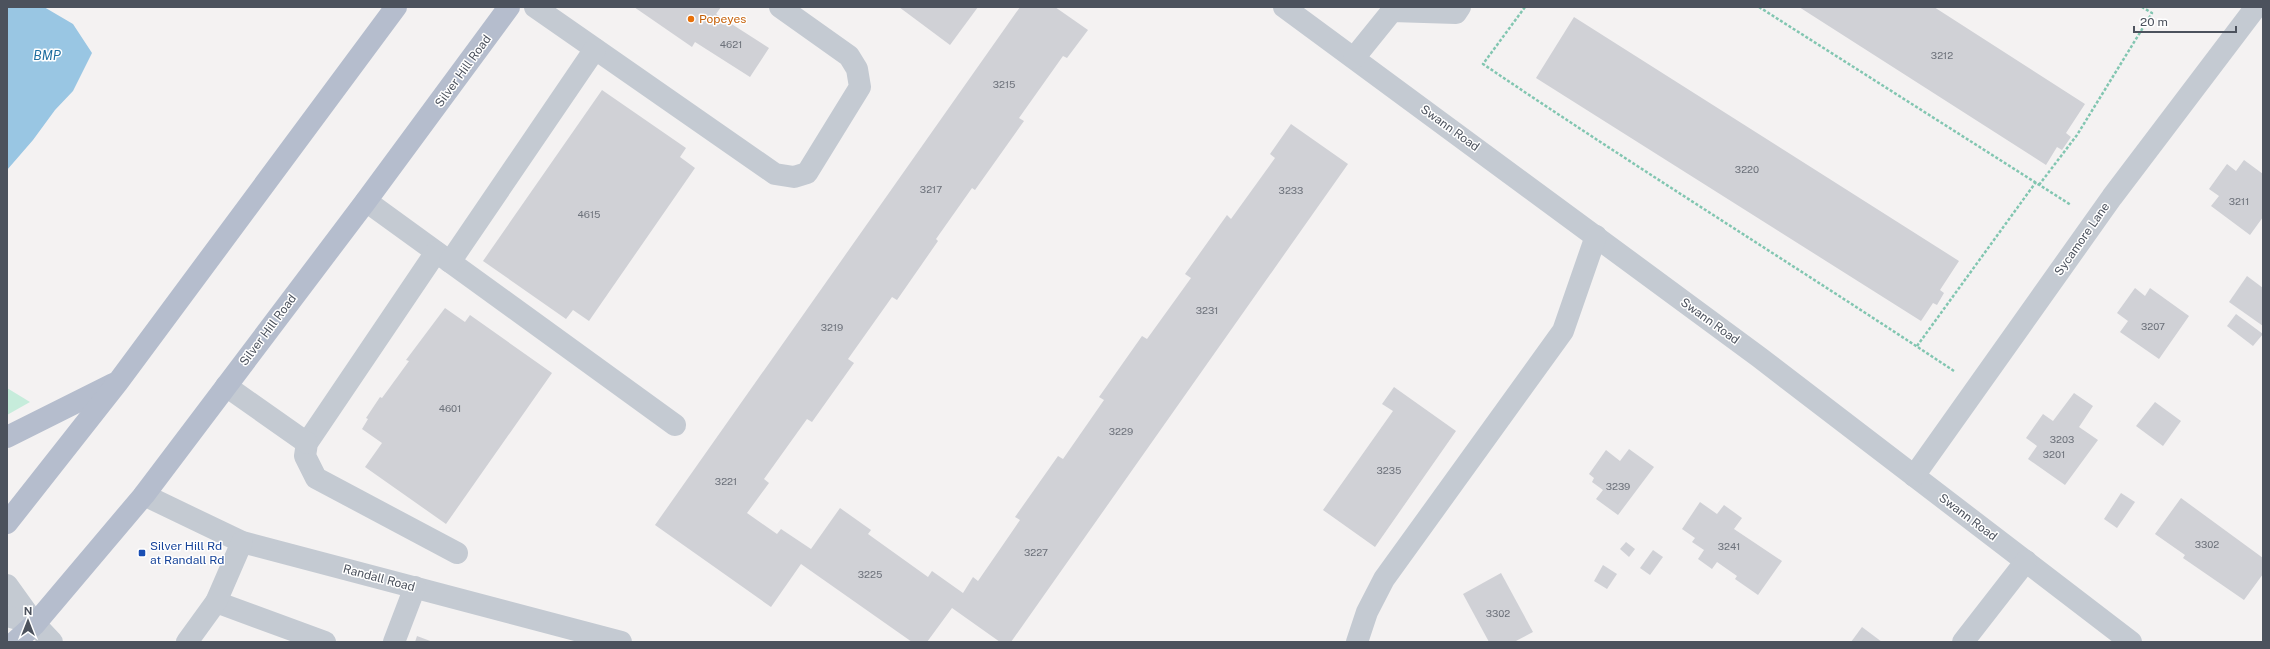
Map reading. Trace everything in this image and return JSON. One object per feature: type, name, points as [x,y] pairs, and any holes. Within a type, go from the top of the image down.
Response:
[{"type":"main road","points":[[7,523],[118,382],[396,7]]},
{"type":"main road","name":"Silver Hill Road","points":[[15,642],[35,624],[144,494],[366,201],[509,7]]},
{"type":"main road","points":[[7,437],[118,382]]},
{"type":"street","points":[[536,7],[775,174],[794,177],[807,173],[860,87],[857,69],[849,56],[780,7]]},
{"type":"street","name":"Swann Road","points":[[1284,7],[1759,357],[2131,642]]},
{"type":"street","points":[[1354,58],[1392,11],[1456,13],[1460,7]]},
{"type":"street","name":"Sycamore Lane","points":[[1914,476],[2095,220],[2256,7]]},
{"type":"street","points":[[457,553],[316,478],[305,456],[307,443],[596,49]]},
{"type":"street","points":[[366,201],[675,425]]},
{"type":"street","points":[[1357,642],[1367,612],[1384,580],[1563,331],[1596,236]]},
{"type":"street","points":[[226,386],[307,443]]},
{"type":"street","name":"Randall Road","points":[[144,494],[242,542],[621,642]]},
{"type":"street","points":[[187,642],[216,602],[242,542]]},
{"type":"street","points":[[1963,642],[2026,561]]},
{"type":"street","points":[[7,585],[35,624],[52,642]]},
{"type":"street","points":[[394,642],[415,587]]},
{"type":"street","points":[[216,602],[325,642]]},
{"type":"street","points":[[7,616],[35,624]]},
{"type":"path","points":[[1525,7],[1483,64],[1601,144],[1977,386]]},
{"type":"path","points":[[1759,7],[2095,220]]},
{"type":"path","points":[[2039,185],[2076,136],[2152,13],[2142,7]]},
{"type":"path","points":[[1917,346],[2036,182]]},
{"type":"green space","points":[[7,388],[30,402],[7,415]]},
{"type":"water","name":"BMP","points":[[7,7],[44,7],[73,24],[92,53],[73,91],[55,110],[33,140],[7,170]]},
{"type":"building","points":[[634,7],[721,7],[716,14],[769,48],[750,77],[695,42],[692,47]]},
{"type":"building","points":[[899,7],[978,7],[950,45]]},
{"type":"building","points":[[1020,7],[1055,7],[1088,30],[1067,58],[1063,56],[1019,118],[1024,121],[975,190],[972,188],[936,239],[938,241],[897,300],[892,297],[848,359],[854,363],[812,422],[807,419],[764,479],[769,483],[747,513],[777,534],[781,529],[811,549],[840,508],[871,530],[868,534],[928,577],[932,571],[963,593],[973,577],[978,581],[1020,520],[1015,517],[1058,456],[1063,459],[1104,400],[1099,397],[1142,336],[1147,339],[1191,278],[1185,274],[1227,215],[1231,219],[1275,158],[1270,154],[1291,124],[1348,164],[1011,642],[1000,642],[952,608],[927,642],[912,642],[801,564],[771,607],[655,525]]},
{"type":"building","points":[[1799,7],[1934,7],[2085,104],[2066,133],[2071,137],[2062,150],[2057,147],[2046,165]]},
{"type":"building","points":[[1574,17],[1959,261],[1940,290],[1944,293],[1937,305],[1933,303],[1921,321],[1536,78]]},
{"type":"building","points":[[602,90],[686,148],[680,157],[695,168],[589,321],[573,310],[566,319],[483,261]]},
{"type":"building","points":[[2244,160],[2263,174],[2263,217],[2250,235],[2211,206],[2219,196],[2209,189],[2227,164],[2236,171]]},
{"type":"building","points":[[2247,276],[2263,288],[2263,326],[2229,302]]},
{"type":"building","points":[[2135,288],[2145,296],[2150,288],[2189,316],[2159,359],[2120,332],[2128,321],[2117,313]]},
{"type":"building","points":[[445,308],[465,322],[470,315],[552,373],[446,524],[365,467],[382,443],[362,429],[368,419],[366,418],[380,397],[382,398],[409,361],[406,360]]},
{"type":"building","points":[[2236,314],[2263,334],[2253,346],[2227,326]]},
{"type":"building","points":[[1394,387],[1456,431],[1375,547],[1323,510],[1393,411],[1382,404]]},
{"type":"building","points":[[2074,393],[2093,406],[2079,427],[2098,440],[2065,485],[2028,459],[2037,446],[2026,438],[2043,414],[2053,421]]},
{"type":"building","points":[[2155,402],[2181,421],[2163,446],[2136,426]]},
{"type":"building","points":[[1629,449],[1654,467],[1618,515],[1596,499],[1603,490],[1592,482],[1594,478],[1589,474],[1606,450],[1620,461]]},
{"type":"building","points":[[2121,493],[2135,502],[2117,528],[2104,519]]},
{"type":"building","points":[[2181,498],[2263,558],[2263,574],[2244,600],[2183,558],[2185,555],[2155,534]]},
{"type":"building","points":[[1700,502],[1717,514],[1724,505],[1742,518],[1734,529],[1782,561],[1758,595],[1735,579],[1737,576],[1717,562],[1712,569],[1698,559],[1704,550],[1692,542],[1695,538],[1682,529]]},
{"type":"building","points":[[1626,542],[1635,549],[1629,557],[1620,549]]},
{"type":"building","points":[[1653,550],[1663,557],[1650,575],[1640,568]]},
{"type":"building","points":[[1603,565],[1617,574],[1607,589],[1594,581]]},
{"type":"building","points":[[1501,573],[1533,632],[1514,642],[1489,642],[1463,594]]},
{"type":"building","points":[[1862,627],[1882,642],[1851,642]]},
{"type":"building","points":[[417,636],[433,642],[415,642]]},
{"type":"place","name":"Popeyes","points":[[691,19]]},
{"type":"place","name":"Silver Hill Rd at Randall Rd","points":[[142,553]]}]
